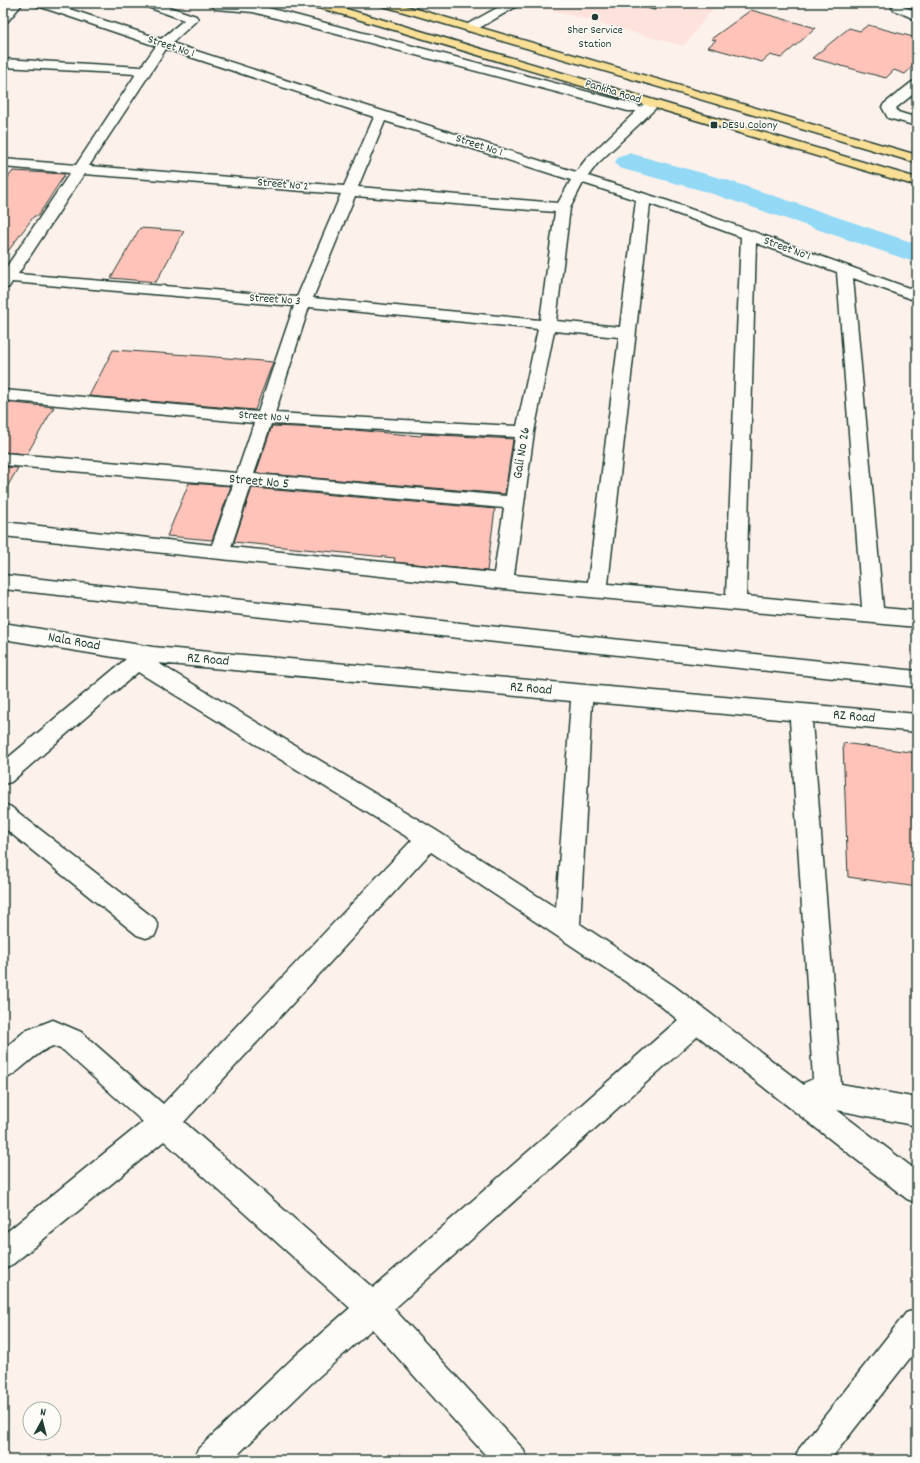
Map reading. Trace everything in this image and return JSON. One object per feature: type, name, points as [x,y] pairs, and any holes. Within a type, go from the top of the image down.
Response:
[{"type":"main road","name":"Pankha Road","points":[[308,3],[329,7],[917,182]]},
{"type":"main road","name":"Pankha Road","points":[[384,3],[657,84],[917,158]]},
{"type":"street","points":[[3,19],[17,3]]},
{"type":"street","name":"Street No 1","points":[[40,3],[381,115],[643,198],[917,296]]},
{"type":"street","points":[[4,280],[163,44],[192,19],[146,3]]},
{"type":"street","points":[[470,28],[509,4]]},
{"type":"street","points":[[219,7],[253,8],[633,108]]},
{"type":"street","points":[[898,8],[917,16]]},
{"type":"street","points":[[3,63],[145,71]]},
{"type":"street","points":[[917,85],[889,107],[893,115],[917,122]]},
{"type":"street","points":[[547,325],[563,208],[579,178],[592,161],[652,104]]},
{"type":"street","points":[[219,553],[303,302],[381,115]]},
{"type":"street","name":"Street No 2","points":[[3,163],[563,208]]},
{"type":"street","points":[[597,591],[643,198]]},
{"type":"street","points":[[736,603],[749,236]]},
{"type":"street","points":[[845,270],[873,615]]},
{"type":"street","name":"Street No 3","points":[[4,280],[303,302],[628,333]]},
{"type":"street","name":"Gali No 26","points":[[503,582],[525,432],[547,325]]},
{"type":"street","name":"Street No 4","points":[[3,395],[264,418],[525,432]]},
{"type":"street","name":"Street No 5","points":[[3,459],[515,503]]},
{"type":"street","points":[[3,529],[503,582],[917,619]]},
{"type":"street","points":[[3,582],[917,679]]},
{"type":"street","name":"Nala Road","points":[[8,633],[141,657]]},
{"type":"street","points":[[3,775],[141,657],[429,838],[665,994],[917,1189]]},
{"type":"street","name":"RZ Road","points":[[141,657],[582,693],[917,723]]},
{"type":"street","points":[[567,929],[582,693]]},
{"type":"street","points":[[800,713],[828,1094]]},
{"type":"street","points":[[3,814],[146,927]]},
{"type":"street","points":[[3,1254],[164,1123],[429,838]]},
{"type":"street","points":[[209,1460],[304,1370],[698,1019]]},
{"type":"street","points":[[3,1067],[34,1040],[53,1033],[72,1041],[373,1308],[512,1460]]},
{"type":"street","points":[[784,1086],[917,1112]]},
{"type":"street","points":[[810,1460],[917,1324]]},
{"type":"shaded area","points":[[525,3],[717,3],[684,46]]},
{"type":"building","points":[[751,10],[816,28],[781,58],[770,55],[762,62],[708,47],[716,40],[711,39]]},
{"type":"building","points":[[868,25],[917,38],[917,62],[905,74],[894,70],[886,78],[812,58],[849,28],[860,31]]},
{"type":"building","points":[[13,171],[65,174],[38,216],[34,216],[3,258],[3,184]]},
{"type":"building","points":[[140,228],[184,231],[156,282],[111,278]]},
{"type":"building","points":[[113,350],[273,362],[255,410],[89,396]]},
{"type":"building","points":[[3,402],[54,407],[27,454],[3,452]]},
{"type":"building","points":[[272,426],[343,429],[421,436],[422,434],[513,439],[505,494],[256,473]]},
{"type":"building","points":[[3,467],[18,468],[3,494]]},
{"type":"building","points":[[189,483],[231,486],[212,540],[167,536]]},
{"type":"building","points":[[252,488],[495,509],[487,571],[394,562],[395,558],[234,542]]},
{"type":"building","points":[[843,743],[917,753],[917,887],[848,877]]},
{"type":"waterway","points":[[629,162],[714,185],[917,254]]},
{"type":"place","name":"Sher Service Station","points":[[595,17]]},
{"type":"place","name":"DESU Colony","points":[[714,125]]}]
